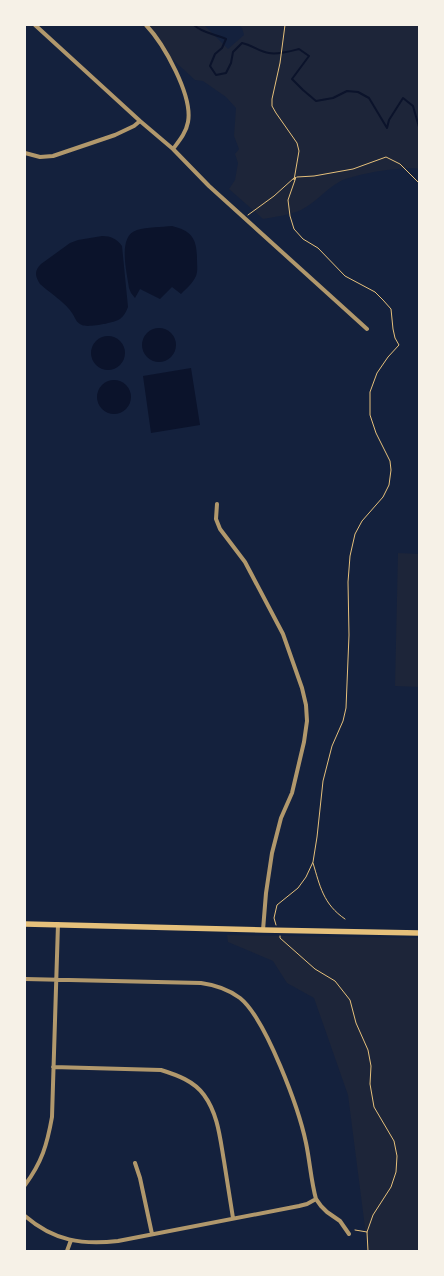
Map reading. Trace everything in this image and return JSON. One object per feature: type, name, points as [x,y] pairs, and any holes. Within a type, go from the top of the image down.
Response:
[{"type":"main road","points":[[25,924],[419,933]]},
{"type":"street","points":[[35,25],[367,329]]},
{"type":"street","points":[[146,25],[169,58],[183,88],[188,105],[189,114],[186,130],[172,149]]},
{"type":"street","points":[[25,152],[40,156],[53,156],[115,135],[140,121]]},
{"type":"street","points":[[218,504],[216,519],[220,529],[245,562],[282,634],[306,705],[307,721],[304,742],[292,793],[281,818],[272,853],[266,893],[264,930]]},
{"type":"street","points":[[25,1185],[42,1158],[52,1117],[58,924]]},
{"type":"street","points":[[25,979],[201,983],[217,985],[241,999],[250,1010],[268,1041],[294,1103],[306,1142],[316,1199],[327,1212],[340,1221],[348,1232]]},
{"type":"street","points":[[53,1068],[161,1070],[190,1082],[203,1093],[218,1126],[233,1218]]},
{"type":"street","points":[[135,1163],[152,1234]]},
{"type":"street","points":[[25,1216],[37,1226],[53,1234],[71,1240],[99,1243],[299,1206],[308,1204],[316,1199]]},
{"type":"street","points":[[67,1251],[71,1240]]},
{"type":"path","points":[[285,25],[272,106],[297,143],[295,178],[288,200],[294,229],[303,239],[318,248],[346,276],[375,292],[384,300],[391,309],[393,329],[399,345],[376,373],[370,392],[370,415],[392,470],[389,485],[383,497],[362,521],[355,534],[350,556],[346,708],[343,721],[332,746],[323,782],[313,862],[298,888],[277,905],[274,918],[280,938],[315,969],[335,981],[350,1000],[356,1023],[368,1050],[371,1066],[370,1084],[374,1107],[394,1141],[397,1156],[396,1172],[391,1187],[373,1215],[367,1232],[368,1251]]},
{"type":"path","points":[[244,217],[274,196],[295,178],[353,169],[386,157],[400,164],[419,183]]},
{"type":"path","points":[[313,862],[321,892],[328,904],[345,919]]},
{"type":"path","points":[[348,1232],[358,1230],[367,1232]]},
{"type":"shaded area","points":[[144,25],[204,25],[228,49],[244,35],[239,25],[419,25],[419,169],[391,170],[346,179],[334,185],[301,210],[287,215],[263,219],[229,189],[235,180],[238,163],[235,154],[239,149],[234,136],[236,108],[226,97],[203,81],[195,80],[170,57],[156,34]]},
{"type":"shaded area","points":[[172,226],[185,231],[195,242],[197,274],[195,279],[181,294],[172,287],[160,299],[140,289],[135,298],[129,288],[125,264],[127,239],[137,230]]},
{"type":"shaded area","points":[[102,236],[114,238],[122,246],[128,307],[123,317],[117,321],[85,326],[78,323],[70,309],[40,284],[36,271],[41,264],[70,243]]},
{"type":"shaded area","points":[[159,328],[166,329],[171,333],[175,338],[175,352],[171,357],[166,361],[159,362],[152,361],[147,357],[143,352],[142,345],[143,338],[147,333],[152,329]]},
{"type":"shaded area","points":[[108,336],[115,337],[120,341],[124,346],[124,360],[120,365],[115,369],[108,370],[101,369],[96,365],[92,360],[91,353],[92,346],[96,341],[101,337]]},
{"type":"shaded area","points":[[191,368],[200,425],[151,433],[143,376]]},
{"type":"shaded area","points":[[114,380],[121,381],[126,385],[130,390],[130,404],[126,409],[121,413],[114,414],[107,413],[102,409],[98,404],[97,397],[98,390],[102,385],[107,381]]},
{"type":"shaded area","points":[[398,553],[419,554],[419,687],[395,686]]},
{"type":"shaded area","points":[[227,935],[419,938],[419,1251],[368,1251],[348,1095],[314,998],[287,983],[273,961],[228,942]]},
{"type":"waterway","points":[[194,25],[205,32],[226,39],[222,48],[215,54],[210,66],[216,75],[226,73],[231,63],[233,52],[242,43],[272,53],[299,49],[309,56],[292,79],[316,101],[333,98],[347,91],[358,92],[369,98],[387,128],[389,120],[403,98],[413,106],[419,127]]}]
